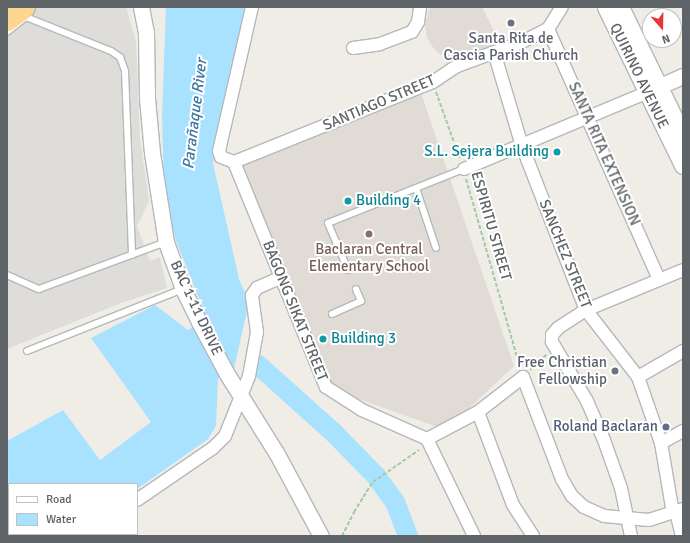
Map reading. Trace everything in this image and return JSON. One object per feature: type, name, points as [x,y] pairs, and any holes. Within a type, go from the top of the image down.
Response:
[{"type":"highway","points":[[7,20],[24,7]]},
{"type":"main road","name":"QUIRINO AVENUE","points":[[606,7],[652,90],[683,137]]},
{"type":"main road","name":"QUIRINO AVENUE","points":[[620,7],[683,165]]},
{"type":"street","name":"BAC 1-11 DRIVE","points":[[142,7],[146,32],[147,98],[152,153],[166,242],[183,289],[199,322],[227,374],[278,454],[321,536]]},
{"type":"street","name":"BAGONG SIKAT STREET","points":[[252,7],[219,151],[222,158],[230,161],[282,277],[326,387],[362,410],[426,439]]},
{"type":"street","points":[[353,48],[380,44],[412,32],[418,22],[420,7]]},
{"type":"street","points":[[548,29],[562,7]]},
{"type":"street","name":"SANTIAGO STREET","points":[[230,161],[433,82],[457,66],[548,29]]},
{"type":"street","name":"SANTA RITA EXTENSION","points":[[548,29],[659,280]]},
{"type":"street","name":"SANCHEZ STREET","points":[[494,52],[522,146],[586,310],[638,377],[661,443],[678,511],[682,536]]},
{"type":"street","points":[[464,169],[588,118],[683,76]]},
{"type":"street","points":[[632,536],[621,488],[604,440],[587,401],[552,339],[554,331],[586,310],[683,270]]},
{"type":"street","points":[[138,499],[213,448],[225,436],[242,398],[257,332],[252,295],[257,288],[282,277]]},
{"type":"street","points":[[638,377],[683,351]]},
{"type":"street","points":[[474,536],[426,439],[478,412],[523,377],[562,479],[572,496],[584,507],[604,516],[649,520],[678,511]]},
{"type":"street","points":[[478,412],[514,505],[533,536]]},
{"type":"street","points":[[661,443],[683,431]]},
{"type":"lane","points":[[7,32],[26,17],[111,51],[120,57],[125,71],[132,255]]},
{"type":"lane","points":[[348,270],[328,223],[464,169]]},
{"type":"lane","points":[[416,188],[436,248]]},
{"type":"lane","points":[[7,275],[39,289],[166,242]]},
{"type":"lane","points":[[27,351],[183,289]]},
{"type":"lane","points":[[332,314],[361,301],[356,289]]},
{"type":"path","name":"ESPIRITU STREET","points":[[433,82],[464,169],[523,377]]},
{"type":"path","points":[[523,377],[555,346]]},
{"type":"path","points":[[342,536],[354,512],[373,482],[425,446],[426,439]]},
{"type":"shaded area","points":[[7,7],[126,7],[136,41],[140,139],[149,201],[137,226],[150,261],[160,257],[167,288],[124,302],[7,349]]},
{"type":"shaded area","points":[[430,7],[482,7],[502,47],[458,61],[445,58],[434,49],[427,38],[425,24]]},
{"type":"shaded area","name":"Baclaran Central Elementary School","points":[[421,93],[514,366],[461,416],[443,429],[331,389],[240,164]]},
{"type":"shaded area","points":[[7,494],[8,518],[7,535]]},
{"type":"water","name":"Parañaque River","points":[[166,7],[248,7],[213,163],[239,279],[249,302],[234,369],[218,378],[216,426],[208,439],[138,488],[138,483],[8,483],[7,441],[63,410],[100,460],[151,422],[91,338],[155,305],[188,330],[207,319],[175,238],[164,191],[162,115]]},
{"type":"water","points":[[8,534],[42,535],[7,536]]},
{"type":"waterway","points":[[257,364],[334,433],[376,476],[395,502],[408,536]]},
{"type":"place","name":"Santa Rita de Cascia Parish Church","points":[[511,23]]},
{"type":"place","name":"S.L. Sejera Building","points":[[557,152]]},
{"type":"place","name":"Building 4","points":[[348,201]]},
{"type":"place","name":"Baclaran Central Elementary School","points":[[369,234]]},
{"type":"place","name":"Building 3","points":[[323,339]]},
{"type":"place","name":"Free Christian Fellowship","points":[[615,371]]},
{"type":"place","name":"Roland Baclaran","points":[[666,427]]}]
